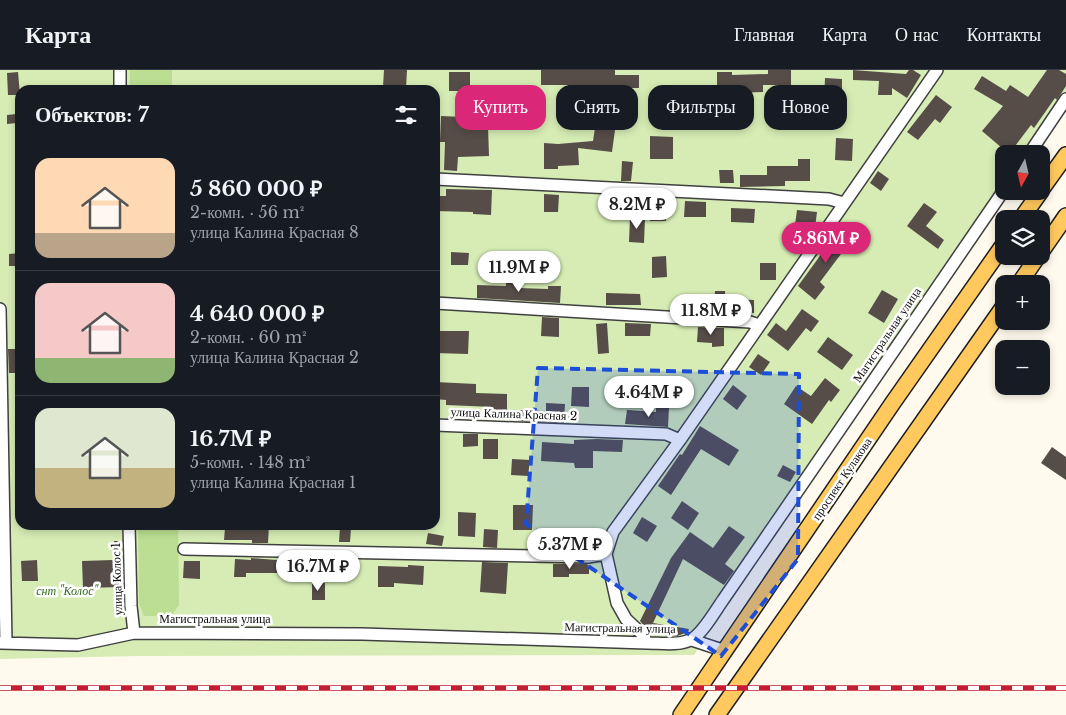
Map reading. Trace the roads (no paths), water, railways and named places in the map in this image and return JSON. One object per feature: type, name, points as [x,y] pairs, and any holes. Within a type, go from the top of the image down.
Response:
[{"type":"main road","points":[[1050,178],[1066,155]]},
{"type":"main road","points":[[1050,239],[1066,216]]},
{"type":"main road","name":"проспект Кулакова","points":[[681,715],[892,404],[995,257]]},
{"type":"main road","points":[[717,715],[995,319]]},
{"type":"street","points":[[120,70],[120,85]]},
{"type":"street","points":[[647,643],[642,634],[626,619],[617,603],[606,554],[613,532],[680,440],[937,70]]},
{"type":"street","points":[[1035,145],[1066,99]]},
{"type":"street","points":[[440,179],[829,200],[844,203]]},
{"type":"street","name":"Магистральная улица","points":[[3,643],[78,645],[134,633],[362,634],[647,643],[681,643],[692,640],[701,631],[717,608],[997,200]]},
{"type":"street","points":[[440,303],[750,322],[759,325]]},
{"type":"street","points":[[0,309],[3,643]]},
{"type":"street","name":"улица Калина Красная 2","points":[[440,425],[666,434],[680,440]]},
{"type":"street","name":"улица Колос 1","points":[[129,530],[131,606],[134,633]]},
{"type":"street","points":[[184,549],[588,557],[606,554]]},
{"type":"street","points":[[692,640],[725,651]]},
{"type":"railway","points":[[0,688],[1066,688]]},
{"type":"park label","name":"снт \"Колос\"","points":[[67,591]]}]
